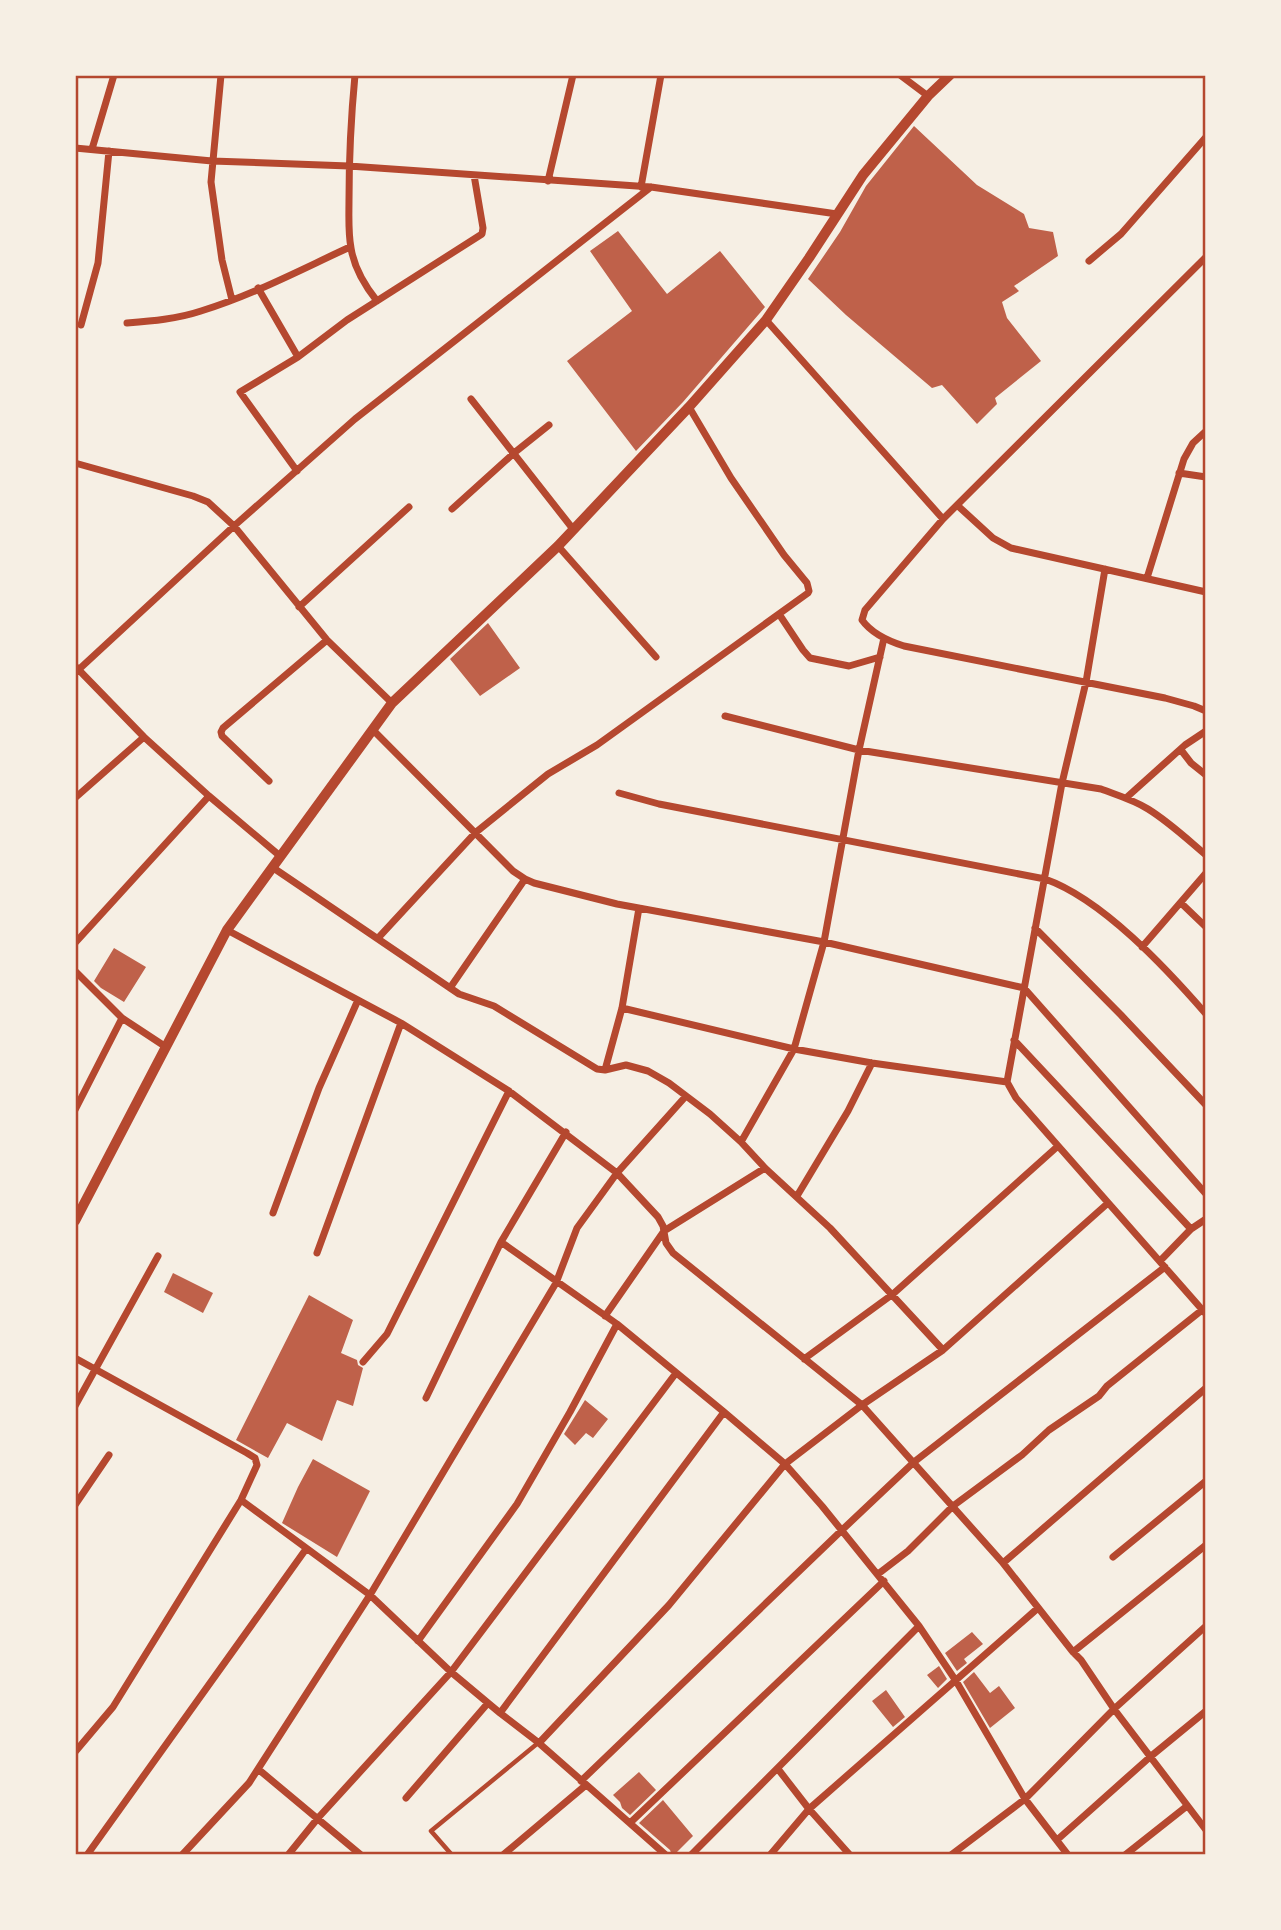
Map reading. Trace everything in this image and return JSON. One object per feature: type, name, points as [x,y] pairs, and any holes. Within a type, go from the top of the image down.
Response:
[{"type":"street","points":[[92,149],[114,75]]},
{"type":"street","points":[[221,75],[211,182],[222,260],[232,300]]},
{"type":"street","points":[[355,75],[349,166],[350,247],[368,290],[377,301]]},
{"type":"street","points":[[548,181],[573,75]]},
{"type":"street","points":[[641,187],[660,75]]},
{"type":"street","points":[[900,75],[928,96]]},
{"type":"street","points":[[75,1221],[226,930],[392,703],[558,546],[689,407],[766,320],[863,175],[928,96],[950,75]]},
{"type":"street","points":[[1089,261],[1121,234],[1206,137]]},
{"type":"street","points":[[75,148],[212,161],[349,166],[651,187],[837,214]]},
{"type":"street","points":[[81,325],[98,263],[109,151]]},
{"type":"street","points":[[297,471],[240,393],[298,357],[347,320],[482,234],[474,175]]},
{"type":"street","points":[[280,856],[144,737],[76,670],[363,412],[651,187]]},
{"type":"street","points":[[127,323],[200,312],[350,247]]},
{"type":"street","points":[[1206,257],[943,519],[865,610],[862,620],[867,627],[884,638],[904,646],[1165,698],[1206,711]]},
{"type":"street","points":[[258,288],[298,357]]},
{"type":"street","points":[[766,320],[943,519]]},
{"type":"street","points":[[471,399],[573,529]]},
{"type":"street","points":[[378,937],[475,833],[548,774],[597,745],[808,593],[807,583],[784,555],[731,478],[689,407]]},
{"type":"street","points":[[452,509],[549,425]]},
{"type":"street","points":[[1147,578],[1179,473],[1189,449],[1206,431]]},
{"type":"street","points":[[75,463],[208,502],[234,526],[327,640],[392,703]]},
{"type":"street","points":[[1179,473],[1206,477]]},
{"type":"street","points":[[957,505],[993,538],[1022,551],[1206,592]]},
{"type":"street","points":[[299,607],[409,507]]},
{"type":"street","points":[[558,546],[656,657]]},
{"type":"street","points":[[878,1574],[908,1551],[953,1506],[1022,1455],[1049,1430],[1099,1396],[1107,1386],[1204,1312],[1016,1098],[1007,1082],[1062,783],[1086,682],[1105,569]]},
{"type":"street","points":[[779,614],[810,658],[849,666],[880,657]]},
{"type":"street","points":[[741,1142],[794,1049],[824,942],[859,750],[884,638]]},
{"type":"street","points":[[269,780],[222,736],[221,732],[327,640]]},
{"type":"street","points":[[725,716],[859,750],[1101,789],[1146,808],[1206,855]]},
{"type":"street","points":[[373,730],[524,879],[617,904],[824,942],[1024,988],[1206,1194]]},
{"type":"street","points":[[1126,798],[1206,731]]},
{"type":"street","points":[[75,798],[144,737]]},
{"type":"street","points":[[1181,750],[1191,763],[1206,775]]},
{"type":"street","points":[[619,793],[659,804],[1045,879],[1077,893],[1142,947],[1206,1014]]},
{"type":"street","points":[[75,943],[209,796]]},
{"type":"street","points":[[272,867],[459,994],[494,1006],[588,1065],[605,1070],[626,1065],[648,1071],[686,1096],[741,1142],[830,1228],[943,1349]]},
{"type":"street","points":[[1142,947],[1206,873]]},
{"type":"street","points":[[450,988],[524,879]]},
{"type":"street","points":[[1181,902],[1206,927]]},
{"type":"street","points":[[605,1070],[622,1008],[639,908]]},
{"type":"street","points":[[1035,928],[1206,1105]]},
{"type":"street","points":[[226,930],[401,1023],[509,1091],[617,1172],[658,1217],[666,1243],[673,1253],[862,1405],[914,1462],[1003,1563],[1081,1660],[1114,1709],[1206,1830]]},
{"type":"street","points":[[75,971],[122,1018],[166,1047]]},
{"type":"street","points":[[273,1213],[319,1088],[358,1000]]},
{"type":"street","points":[[622,1008],[794,1049],[1007,1082]]},
{"type":"street","points":[[75,1110],[122,1018]]},
{"type":"street","points":[[317,1253],[401,1023]]},
{"type":"street","points":[[1014,1041],[1191,1229]]},
{"type":"street","points":[[797,1196],[848,1111],[872,1063]]},
{"type":"street","points":[[363,1362],[387,1334],[509,1091]]},
{"type":"street","points":[[183,1855],[249,1783],[370,1595],[556,1283],[577,1228],[617,1172],[686,1096]]},
{"type":"street","points":[[426,1398],[502,1242],[566,1132]]},
{"type":"street","points":[[804,1359],[893,1294],[1058,1146]]},
{"type":"street","points":[[605,1316],[664,1231],[765,1168]]},
{"type":"street","points":[[539,1743],[669,1605],[785,1464],[862,1405],[943,1349],[1108,1203]]},
{"type":"street","points":[[503,1855],[584,1783],[914,1462],[1162,1264],[1191,1229],[1206,1219]]},
{"type":"street","points":[[502,1242],[617,1324],[785,1464],[919,1626],[956,1681],[1025,1799],[1068,1855]]},
{"type":"street","points":[[75,1406],[158,1256]]},
{"type":"street","points":[[418,1641],[517,1504],[617,1324]]},
{"type":"street","points":[[75,1358],[255,1458],[257,1465],[241,1500],[113,1707],[75,1752]]},
{"type":"street","points":[[288,1855],[318,1818],[451,1672],[676,1373]]},
{"type":"street","points":[[1003,1563],[1206,1388]]},
{"type":"street","points":[[500,1713],[724,1412]]},
{"type":"street","points":[[75,1505],[109,1455]]},
{"type":"street","points":[[1113,1557],[1206,1481]]},
{"type":"street","points":[[241,1500],[370,1595],[451,1672],[539,1743],[666,1855]]},
{"type":"street","points":[[1073,1652],[1206,1545]]},
{"type":"street","points":[[87,1855],[306,1549]]},
{"type":"street","points":[[631,1822],[884,1581]]},
{"type":"street","points":[[770,1855],[809,1809],[1038,1608]]},
{"type":"street","points":[[691,1855],[919,1626]]},
{"type":"street","points":[[951,1855],[1025,1799],[1114,1709],[1206,1626]]},
{"type":"street","points":[[406,1798],[488,1703]]},
{"type":"street","points":[[1057,1840],[1206,1711]]},
{"type":"street","points":[[258,1769],[361,1855]]},
{"type":"street","points":[[778,1769],[850,1855]]},
{"type":"street","points":[[1125,1855],[1187,1806]]},
{"type":"lane","points":[[452,1855],[431,1831],[539,1743]]},
{"type":"building","points":[[914,126],[977,185],[1024,214],[1029,228],[1053,232],[1058,256],[1014,286],[1019,291],[1002,302],[1007,318],[1041,361],[995,398],[997,404],[977,424],[942,385],[932,388],[808,279],[840,232],[866,186]]},
{"type":"building","points":[[618,231],[667,294],[720,251],[765,307],[683,402],[636,451],[567,361],[632,311],[590,251]]},
{"type":"building","points":[[488,623],[520,668],[480,696],[450,659]]},
{"type":"building","points":[[114,948],[146,967],[124,1002],[94,981]]},
{"type":"building","points":[[173,1273],[213,1293],[203,1313],[164,1292]]},
{"type":"building","points":[[309,1295],[353,1320],[341,1353],[357,1360],[358,1365],[363,1368],[353,1406],[337,1400],[322,1441],[287,1423],[268,1458],[236,1440]]},
{"type":"building","points":[[585,1400],[608,1419],[593,1438],[586,1433],[575,1445],[564,1434]]},
{"type":"building","points":[[313,1459],[370,1491],[337,1557],[282,1523]]},
{"type":"building","points":[[972,1632],[983,1644],[964,1659],[967,1663],[957,1671],[945,1653]]},
{"type":"building","points":[[939,1666],[947,1679],[938,1688],[927,1675]]},
{"type":"building","points":[[974,1672],[990,1693],[999,1686],[1015,1708],[990,1728],[963,1682]]},
{"type":"building","points":[[886,1690],[905,1717],[893,1727],[872,1701]]},
{"type":"building","points":[[639,1772],[656,1790],[630,1815],[613,1795]]},
{"type":"building","points":[[663,1800],[693,1836],[674,1855],[639,1823]]}]
